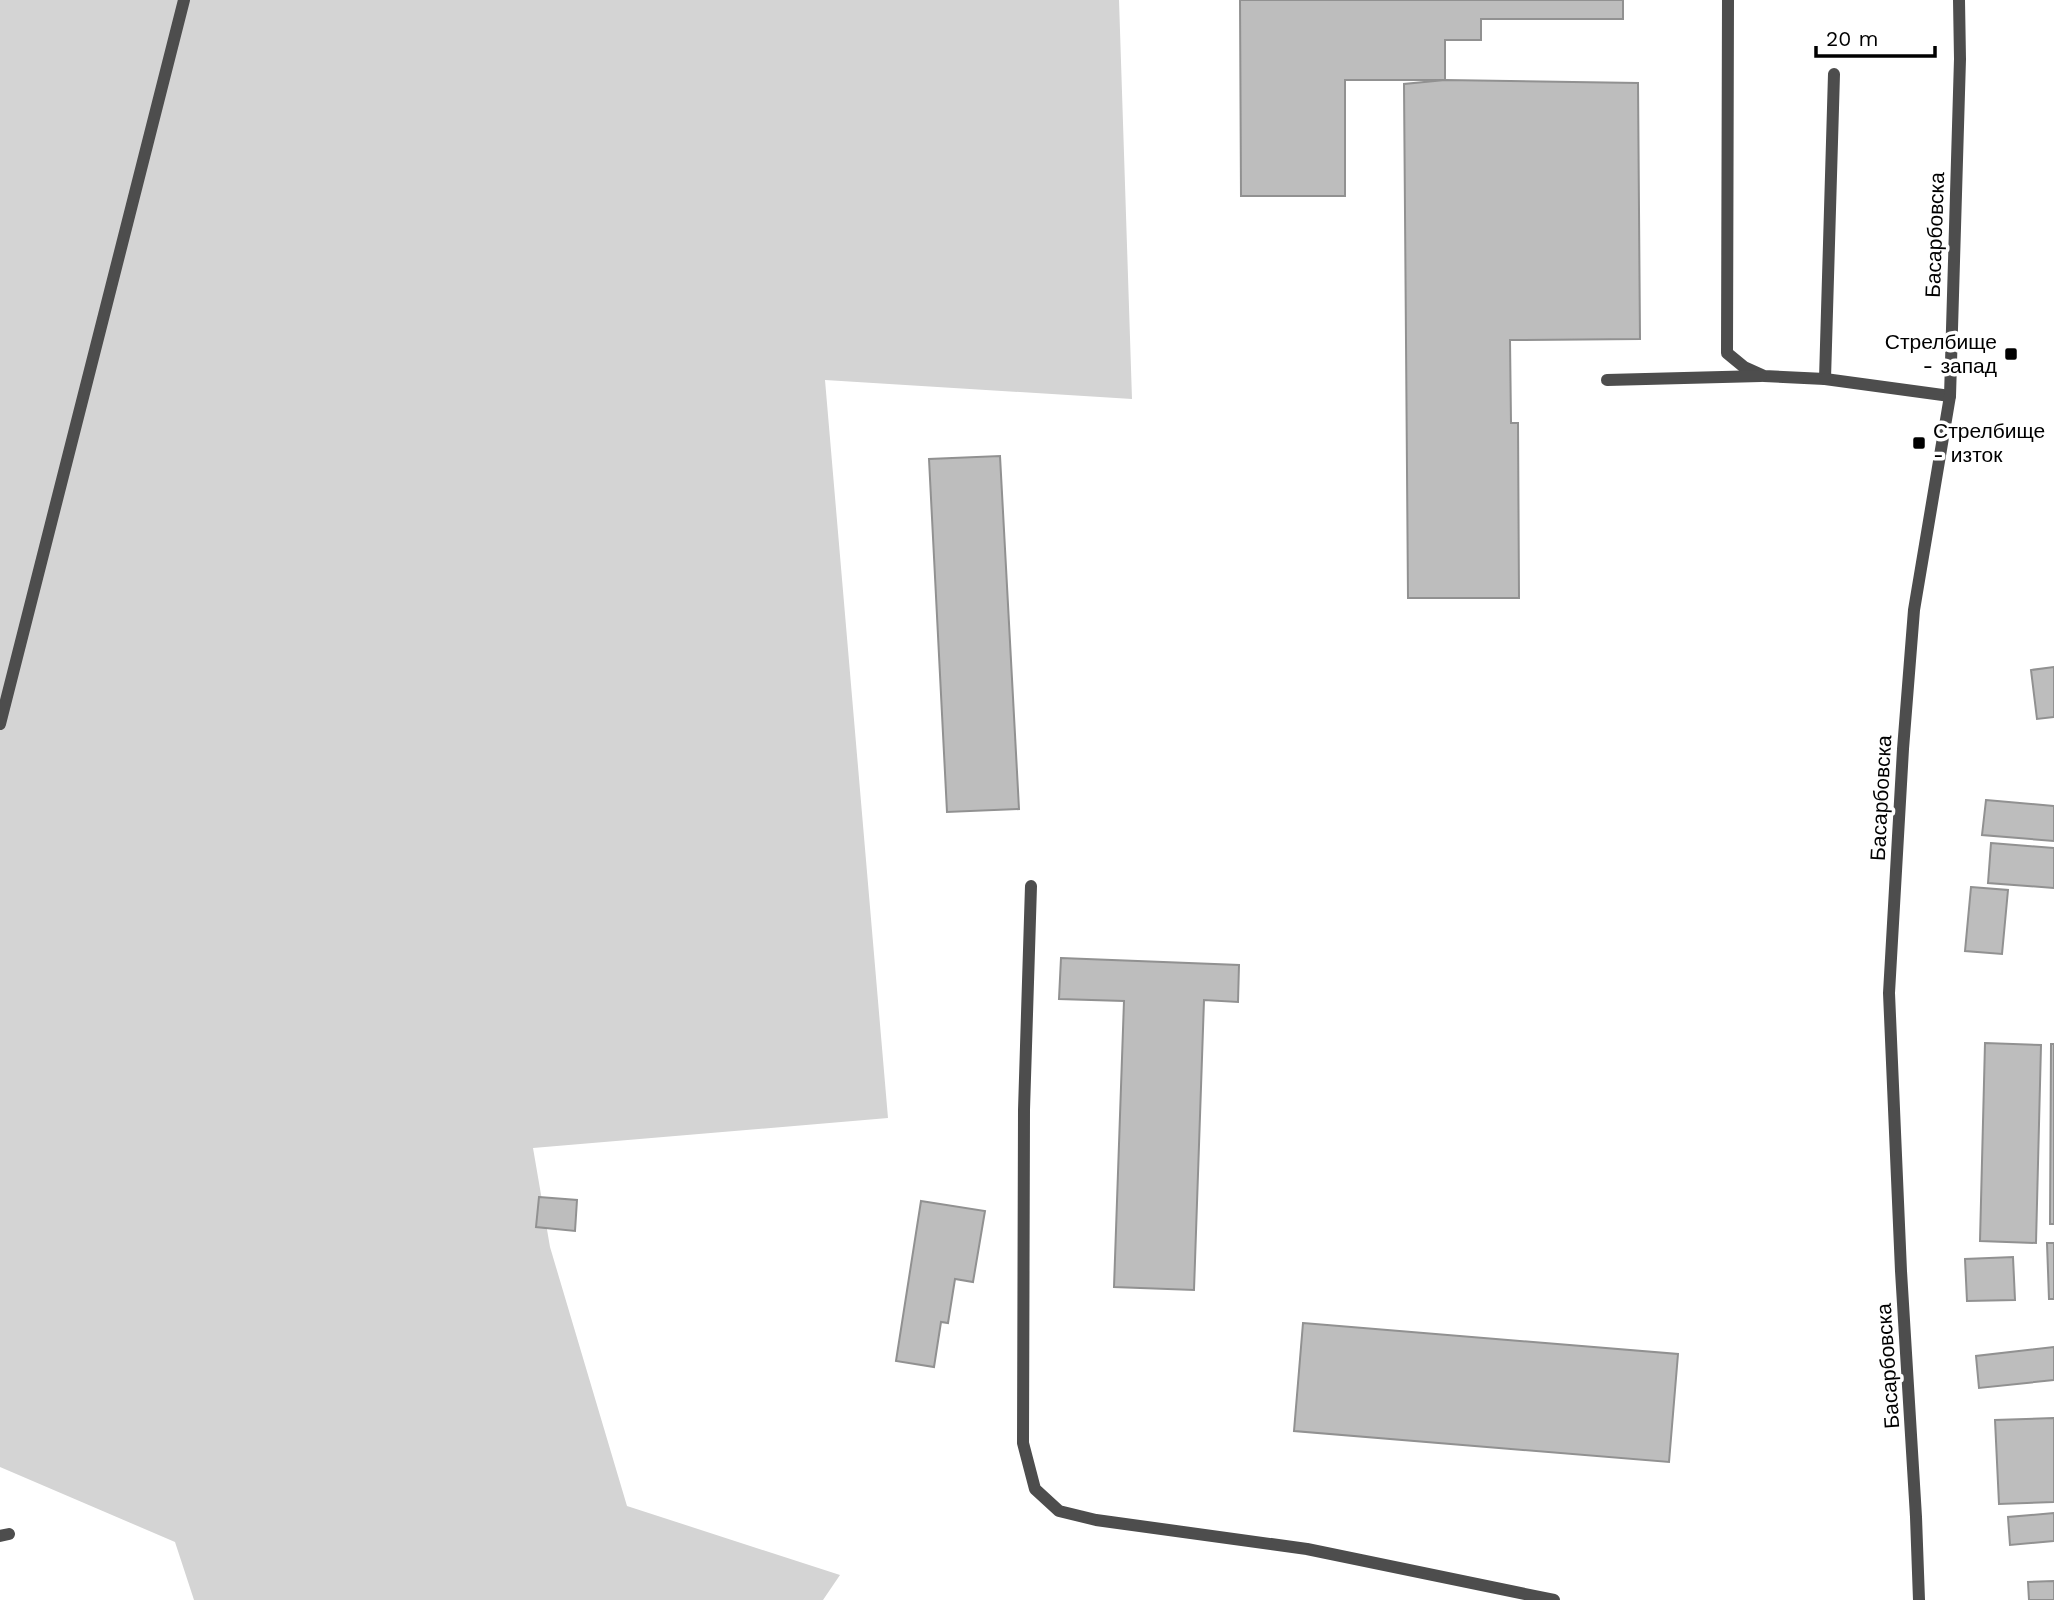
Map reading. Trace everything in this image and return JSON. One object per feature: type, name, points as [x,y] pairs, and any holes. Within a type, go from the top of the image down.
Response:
[{"type":"street","points":[[0,724],[184,0]]},
{"type":"street","points":[[1728,0],[1727,353],[1744,367],[1764,376]]},
{"type":"street","name":"Басарбовска","points":[[1919,1600],[1889,993],[1914,610],[1950,396],[1959,0]]},
{"type":"street","points":[[1825,379],[1834,74]]},
{"type":"street","points":[[1607,380],[1764,376],[1825,379],[1950,396]]},
{"type":"street","points":[[1031,886],[1024,1111],[1023,1443],[1035,1489],[1059,1511],[1096,1520],[1307,1549],[1554,1600]]},
{"type":"shaded area","points":[[0,0],[1119,0],[1132,399],[825,380],[888,1118],[533,1148],[550,1247],[627,1506],[840,1575],[823,1600],[194,1600],[175,1542],[0,1467]]},
{"type":"building","points":[[1240,0],[1623,0],[1623,19],[1481,19],[1481,40],[1445,40],[1445,80],[1345,80],[1345,196],[1241,196]]},
{"type":"building","points":[[1445,80],[1638,83],[1640,339],[1510,340],[1511,423],[1518,423],[1519,598],[1408,598],[1404,84]]},
{"type":"building","points":[[1000,456],[1019,809],[947,812],[929,459]]},
{"type":"building","points":[[2054,667],[2054,717],[2037,719],[2031,670]]},
{"type":"building","points":[[1986,800],[2054,806],[2054,841],[1982,835]]},
{"type":"building","points":[[1991,843],[2054,848],[2054,888],[1988,883]]},
{"type":"building","points":[[1971,887],[2008,890],[2002,954],[1965,951]]},
{"type":"building","points":[[1061,958],[1239,965],[1238,1002],[1204,1000],[1194,1290],[1114,1287],[1124,1001],[1059,999]]},
{"type":"building","points":[[1985,1043],[2041,1045],[2036,1243],[1980,1241]]},
{"type":"building","points":[[2051,1044],[2054,1044],[2054,1224],[2050,1224]]},
{"type":"building","points":[[539,1197],[577,1200],[575,1231],[536,1227]]},
{"type":"building","points":[[921,1201],[985,1211],[973,1282],[955,1279],[948,1323],[941,1322],[934,1367],[896,1361]]},
{"type":"building","points":[[2047,1243],[2054,1243],[2054,1299],[2049,1299]]},
{"type":"building","points":[[2013,1257],[2015,1300],[1967,1301],[1965,1259]]},
{"type":"building","points":[[1303,1323],[1678,1354],[1669,1462],[1294,1431]]},
{"type":"building","points":[[2054,1347],[2054,1380],[1979,1388],[1976,1356]]},
{"type":"building","points":[[2054,1418],[2054,1502],[1999,1504],[1995,1420]]},
{"type":"building","points":[[2054,1513],[2054,1541],[2010,1545],[2008,1517]]},
{"type":"building","points":[[2054,1581],[2054,1600],[2029,1600],[2028,1582]]},
{"type":"place","name":"Стрелбище - запад","points":[[2011,354]]},
{"type":"place","name":"Стрелбище - изток","points":[[1919,443]]}]
